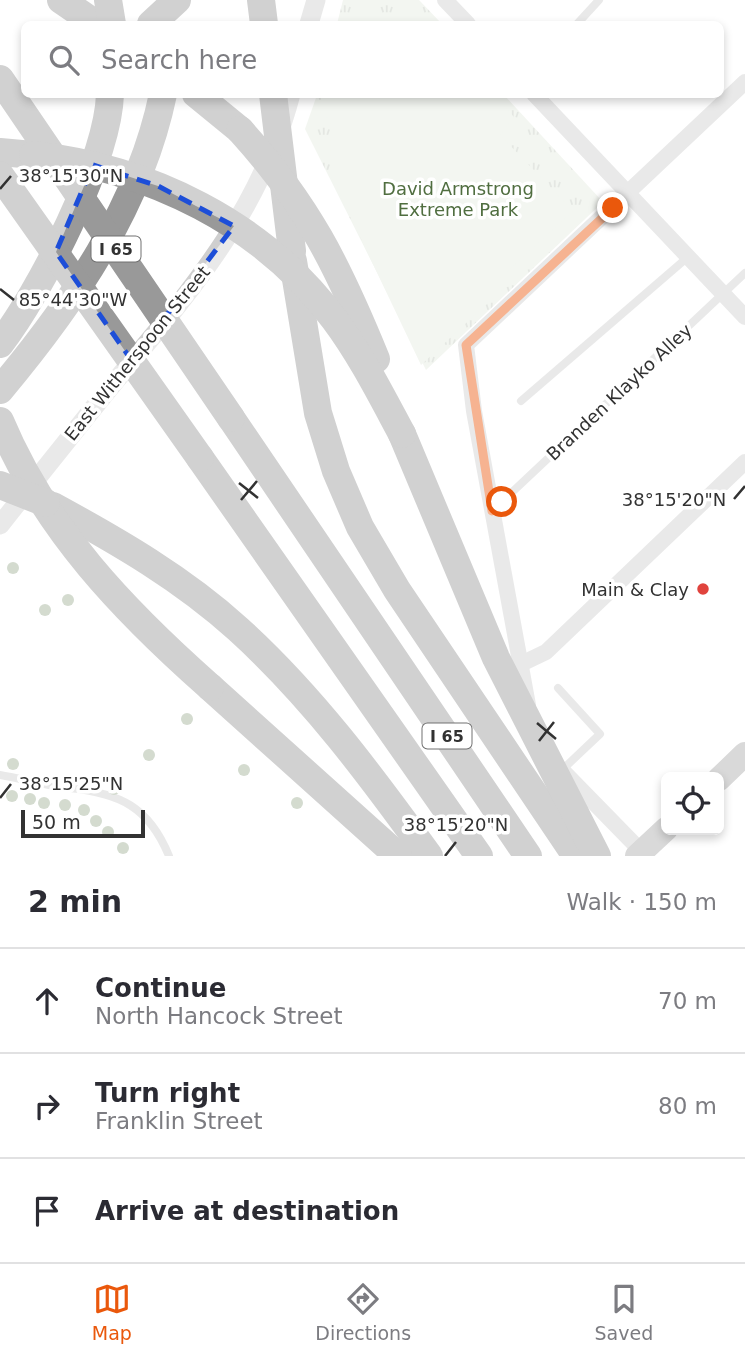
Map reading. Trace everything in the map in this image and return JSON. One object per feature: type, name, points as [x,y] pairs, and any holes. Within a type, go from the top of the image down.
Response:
[{"type":"highway","points":[[61,0],[92,21]]},
{"type":"highway","points":[[108,0],[112,21]]},
{"type":"highway","points":[[154,21],[177,0]]},
{"type":"highway","points":[[178,21],[182,0]]},
{"type":"highway","points":[[261,0],[264,21]]},
{"type":"highway","name":"I 65","points":[[0,79],[528,856]]},
{"type":"highway","points":[[0,104],[21,96]]},
{"type":"highway","points":[[0,344],[58,248],[90,176],[109,98]]},
{"type":"highway","points":[[0,390],[49,332],[91,267],[140,171],[162,98]]},
{"type":"highway","points":[[201,98],[240,130],[272,166],[308,214],[351,298],[402,434],[496,658],[597,856]]},
{"type":"highway","points":[[273,98],[311,385],[327,443],[360,527],[397,590],[576,856]]},
{"type":"highway","points":[[0,152],[69,159],[124,173],[190,200],[243,232],[289,269],[333,317],[354,348],[402,434]]},
{"type":"highway","name":"I 65","points":[[0,175],[480,856]]},
{"type":"highway","points":[[0,421],[29,479],[64,534],[123,607],[398,856]]},
{"type":"highway","points":[[0,467],[53,506]]},
{"type":"highway","points":[[0,485],[53,506],[122,543],[200,597],[239,629],[333,730],[429,856]]},
{"type":"main road","points":[[724,774],[745,754]]},
{"type":"main road","points":[[642,854],[661,834]]},
{"type":"street","points":[[310,21],[316,0]]},
{"type":"street","points":[[445,0],[465,21]]},
{"type":"street","points":[[642,854],[562,770],[544,748],[533,723],[492,511],[466,345],[745,82]]},
{"type":"street","name":"East Witherspoon Street","points":[[0,525],[189,294],[254,190],[275,148],[290,98]]},
{"type":"street","points":[[538,98],[745,317]]},
{"type":"street","points":[[523,663],[546,652],[745,462]]},
{"type":"lane","points":[[580,21],[599,0]]},
{"type":"lane","points":[[521,401],[688,257]]},
{"type":"lane","name":"Branden Klayko Alley","points":[[492,511],[745,273]]},
{"type":"lane","points":[[558,688],[600,734],[562,770]]},
{"type":"lane","points":[[0,775],[69,788],[85,788],[123,799],[160,833],[169,856]]},
{"type":"highlighted area","points":[[93,165],[158,186],[234,226],[132,361],[56,252]]},
{"type":"green space","points":[[343,0],[419,0],[439,21],[338,21]]},
{"type":"green space","name":"David Armstrong Extreme Park","points":[[316,98],[507,98],[603,202],[426,370],[305,129]]},
{"type":"green space","name":"David Armstrong Extreme Park","points":[[321,98],[497,98],[514,117],[500,135],[573,211],[500,278],[506,286],[421,365],[331,176],[330,120],[318,110]]},
{"type":"place","name":"Main & Clay","points":[[703,589]]},
{"type":"route","points":[[502,502],[492,511],[474,411],[466,345],[613,208]]}]
